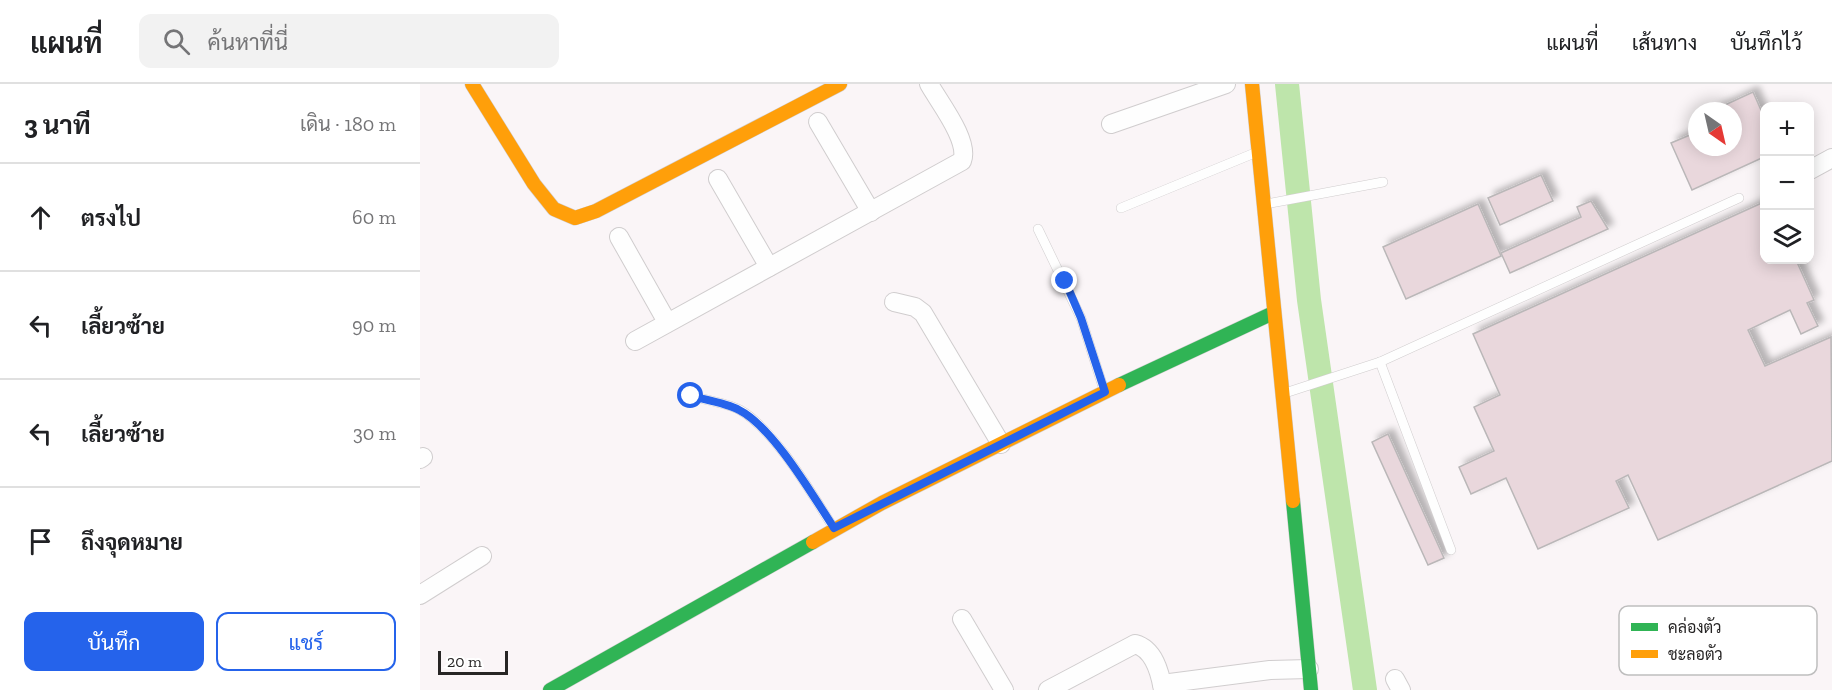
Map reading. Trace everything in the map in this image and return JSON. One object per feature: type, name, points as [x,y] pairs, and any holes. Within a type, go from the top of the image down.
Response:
[{"type":"street","points":[[472,84],[534,184],[554,209],[575,218],[596,211],[840,84]]},
{"type":"street","points":[[635,341],[962,161],[966,153],[962,141],[929,84]]},
{"type":"street","points":[[1111,124],[1226,84]]},
{"type":"street","points":[[1252,84],[1259,151],[1271,203],[1273,313],[1311,690]]},
{"type":"street","points":[[818,122],[871,212]]},
{"type":"street","points":[[1814,167],[1832,158]]},
{"type":"street","points":[[718,179],[769,267]]},
{"type":"street","points":[[619,237],[667,322]]},
{"type":"street","points":[[894,302],[915,307],[923,313],[1001,444]]},
{"type":"street","points":[[550,690],[834,528],[1105,392],[1273,313]]},
{"type":"street","points":[[420,595],[482,556]]},
{"type":"street","points":[[962,620],[1004,690]]},
{"type":"street","points":[[1048,690],[1135,644],[1145,647],[1151,655],[1163,687],[1270,670],[1309,669]]},
{"type":"lane","points":[[1121,208],[1259,151]]},
{"type":"lane","points":[[1271,203],[1383,182]]},
{"type":"lane","points":[[1282,394],[1380,363],[1739,198]]},
{"type":"lane","points":[[1038,229],[1081,318],[1105,392]]},
{"type":"lane","points":[[1380,363],[1451,550]]},
{"type":"lane","points":[[691,396],[740,410],[761,428],[801,478],[834,528]]},
{"type":"building","points":[[1753,92],[1760,108],[1760,159],[1692,190],[1671,143],[1688,136],[1688,156],[1742,156],[1742,102],[1731,102]]},
{"type":"building","points":[[1541,175],[1553,201],[1500,225],[1488,198]]},
{"type":"building","points":[[1591,201],[1608,229],[1510,273],[1501,253],[1581,217],[1577,207]]},
{"type":"building","points":[[1478,204],[1501,256],[1406,299],[1383,247]]},
{"type":"building","points":[[1760,204],[1760,264],[1798,264],[1814,300],[1807,303],[1818,326],[1801,334],[1790,310],[1748,330],[1765,366],[1831,337],[1832,461],[1658,540],[1628,475],[1616,481],[1629,508],[1538,549],[1506,478],[1471,494],[1459,467],[1494,451],[1474,407],[1500,395],[1473,334]]},
{"type":"building","points":[[1388,434],[1444,558],[1428,565],[1372,442]]},
{"type":"waterway","points":[[1287,84],[1309,300],[1365,690]]},
{"type":"traffic: fast","points":[[1119,385],[1273,313]]},
{"type":"traffic: fast","points":[[1293,501],[1311,690]]},
{"type":"traffic: fast","points":[[550,690],[813,542]]},
{"type":"traffic: slow","points":[[472,84],[534,184],[554,209],[575,218],[596,211],[840,84]]},
{"type":"traffic: slow","points":[[1252,84],[1293,501]]},
{"type":"traffic: slow","points":[[813,542],[882,503],[1119,385]]},
{"type":"route","points":[[691,396],[740,410],[761,428],[801,478],[834,528],[1105,392],[1081,318],[1065,281]]}]
